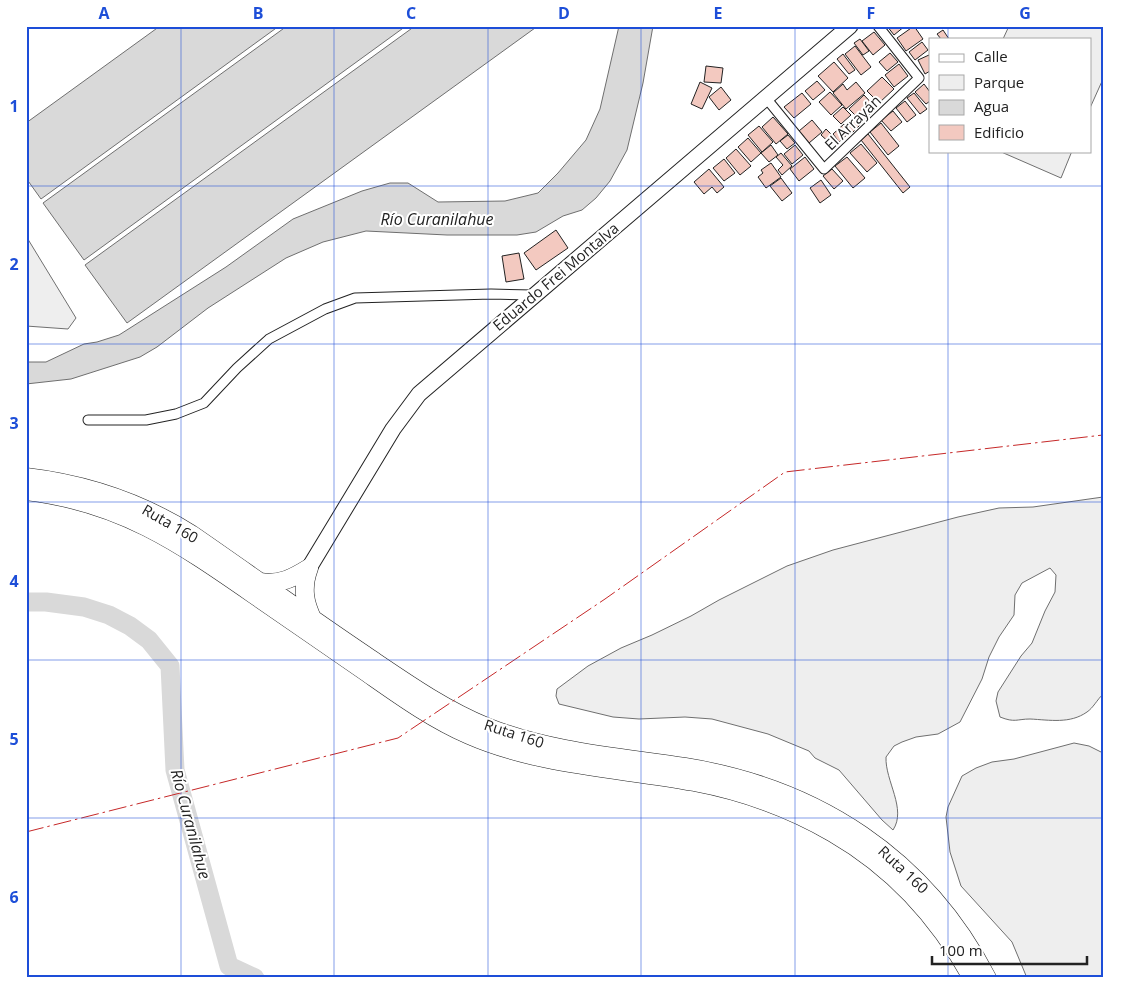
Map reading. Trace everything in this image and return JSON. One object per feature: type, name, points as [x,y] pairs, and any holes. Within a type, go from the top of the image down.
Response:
[{"type":"highway","name":"Ruta 160","points":[[26,476],[79,485],[109,494],[146,509],[191,534],[419,692],[456,713],[488,727],[544,745],[687,767],[726,775],[784,794],[826,814],[848,826],[889,854],[916,879],[957,928],[987,978]]},
{"type":"highway","name":"Ruta 160","points":[[26,491],[97,506],[151,529],[212,566],[418,708],[470,735],[503,748],[542,758],[713,786],[753,797],[812,822],[863,852],[909,892],[939,927],[972,978]]},
{"type":"highway","points":[[260,582],[284,581],[309,568]]},
{"type":"highway","points":[[309,568],[304,593],[307,608],[313,620]]},
{"type":"main road","name":"Eduardo Frei Montalva","points":[[309,568],[393,429],[419,394],[850,26]]},
{"type":"street","name":"El Arrayán","points":[[766,98],[824,169],[919,78],[878,26]]},
{"type":"street","points":[[88,420],[146,420],[176,414],[204,403],[237,368],[269,339],[325,309],[355,298],[491,294],[533,295]]},
{"type":"green space","points":[[1009,26],[1103,26],[1103,79],[1092,104],[1092,38],[1003,38]]},
{"type":"green space","points":[[1001,152],[1072,152],[1061,178]]},
{"type":"green space","points":[[26,236],[76,318],[68,329],[26,326]]},
{"type":"green space","points":[[1103,497],[1103,694],[1089,710],[1080,716],[1067,720],[1013,720],[1000,717],[996,701],[998,692],[1021,656],[1032,643],[1055,592],[1056,575],[1050,568],[1022,583],[1015,595],[1014,615],[999,637],[989,657],[982,679],[960,722],[938,734],[916,737],[902,742],[894,746],[886,757],[898,813],[897,822],[893,830],[839,770],[815,758],[809,751],[768,734],[712,719],[613,717],[559,704],[556,696],[557,689],[588,666],[621,648],[691,616],[787,566],[833,550],[999,508],[1033,507]]},
{"type":"green space","points":[[1074,743],[1089,746],[1103,753],[1103,978],[1027,978],[1012,942],[961,886],[950,852],[946,817],[948,807],[962,776],[976,768],[992,762],[1014,759]]},
{"type":"water","points":[[160,26],[279,26],[41,199],[26,178],[26,123]]},
{"type":"water","points":[[287,26],[406,26],[84,260],[43,203]]},
{"type":"water","points":[[415,26],[533,26],[535,28],[127,323],[85,265]]},
{"type":"water","points":[[619,26],[653,26],[643,83],[627,150],[610,181],[596,198],[582,210],[563,216],[536,232],[517,235],[447,235],[366,231],[323,242],[286,258],[208,308],[157,347],[140,357],[71,379],[26,384],[26,362],[46,362],[84,344],[119,335],[226,267],[293,219],[362,191],[390,183],[408,183],[438,202],[505,201],[538,193],[586,140],[600,109]]},
{"type":"building","points":[[887,26],[905,26],[894,35]]},
{"type":"building","points":[[914,26],[923,39],[906,51],[897,38]]},
{"type":"building","points":[[943,30],[948,38],[940,38],[937,34]]},
{"type":"building","points":[[874,32],[885,45],[873,55],[862,41]]},
{"type":"building","points":[[860,39],[869,51],[863,55],[854,43]]},
{"type":"building","points":[[922,42],[928,50],[915,60],[909,52]]},
{"type":"building","points":[[855,46],[871,67],[861,75],[845,54]]},
{"type":"building","points":[[890,53],[898,62],[887,71],[879,62]]},
{"type":"building","points":[[843,54],[855,70],[849,74],[837,59]]},
{"type":"building","points":[[929,55],[929,72],[925,74],[918,60]]},
{"type":"building","points":[[834,62],[848,78],[833,92],[818,76]]},
{"type":"building","points":[[899,64],[908,76],[894,87],[885,75]]},
{"type":"building","points":[[706,66],[723,68],[721,83],[704,82]]},
{"type":"building","points":[[882,77],[894,89],[879,103],[867,91]]},
{"type":"building","points":[[817,81],[825,90],[813,100],[805,91]]},
{"type":"building","points":[[700,82],[712,88],[702,109],[691,104]]},
{"type":"building","points":[[856,82],[865,93],[846,109],[833,93],[843,84],[847,90]]},
{"type":"building","points":[[924,84],[929,91],[929,102],[926,104],[915,92]]},
{"type":"building","points":[[721,87],[731,100],[719,110],[709,97]]},
{"type":"building","points":[[830,92],[842,105],[831,115],[819,102]]},
{"type":"building","points":[[802,93],[811,104],[794,118],[784,107]]},
{"type":"building","points":[[914,93],[927,109],[920,114],[907,98]]},
{"type":"building","points":[[864,95],[876,108],[862,122],[849,109]]},
{"type":"building","points":[[905,101],[916,115],[907,122],[896,108]]},
{"type":"building","points":[[843,107],[851,115],[841,124],[833,116]]},
{"type":"building","points":[[893,111],[902,122],[891,131],[881,120]]},
{"type":"building","points":[[773,117],[788,134],[776,144],[762,127]]},
{"type":"building","points":[[853,119],[860,125],[852,133],[846,126]]},
{"type":"building","points":[[812,120],[822,132],[809,143],[799,131]]},
{"type":"building","points":[[881,123],[899,146],[888,155],[870,132]]},
{"type":"building","points":[[844,124],[850,132],[839,142],[833,134]]},
{"type":"building","points":[[759,126],[773,142],[762,152],[748,135]]},
{"type":"building","points":[[826,129],[837,140],[832,145],[821,135]]},
{"type":"building","points":[[868,134],[910,187],[903,193],[861,140]]},
{"type":"building","points":[[788,135],[795,143],[787,149],[780,141]]},
{"type":"building","points":[[748,138],[761,153],[751,162],[738,147]]},
{"type":"building","points":[[861,144],[877,163],[867,172],[850,153]]},
{"type":"building","points":[[771,145],[778,155],[769,162],[761,153]]},
{"type":"building","points":[[795,145],[803,155],[792,164],[784,154]]},
{"type":"building","points":[[736,149],[751,166],[740,175],[726,158]]},
{"type":"building","points":[[781,153],[792,166],[782,175],[778,170],[783,165],[776,157]]},
{"type":"building","points":[[805,157],[814,169],[799,181],[790,169]]},
{"type":"building","points":[[847,157],[865,178],[853,188],[835,166]]},
{"type":"building","points":[[724,159],[735,173],[724,181],[713,168]]},
{"type":"building","points":[[771,163],[781,177],[766,188],[758,177],[763,173],[761,170]]},
{"type":"building","points":[[709,169],[724,187],[717,193],[712,187],[704,194],[694,182]]},
{"type":"building","points":[[832,169],[843,181],[834,189],[823,176]]},
{"type":"building","points":[[781,178],[792,193],[782,201],[770,186]]},
{"type":"building","points":[[821,180],[831,195],[820,203],[810,188]]},
{"type":"building","points":[[556,230],[568,248],[536,270],[524,253]]},
{"type":"building","points":[[519,253],[524,279],[506,282],[502,256]]},
{"type":"waterway","name":"Río Curanilahue","points":[[26,602],[46,602],[84,607],[109,615],[130,626],[149,640],[170,666],[175,770],[229,966],[255,978]]},
{"type":"power","points":[[26,832],[398,738],[605,599],[785,472],[1103,435]]}]
